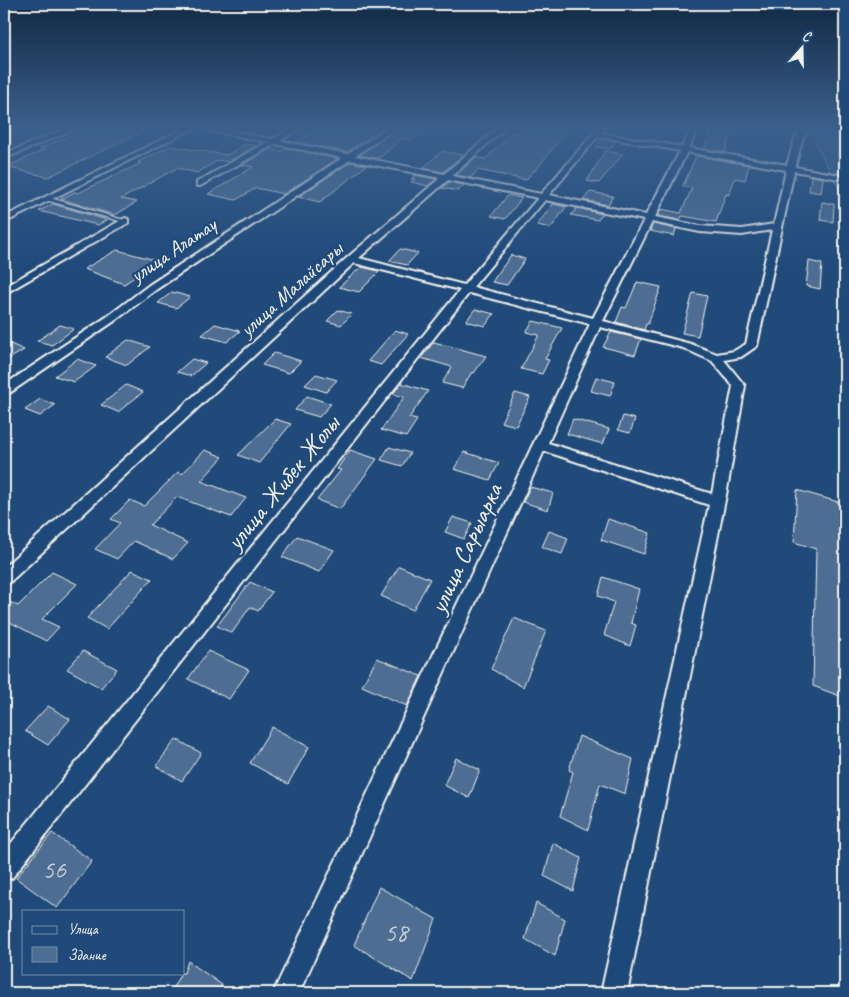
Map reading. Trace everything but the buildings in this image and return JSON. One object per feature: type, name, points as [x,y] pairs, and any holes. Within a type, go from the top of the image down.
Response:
[{"type":"street","points":[[4,220],[97,175]]},
{"type":"street","points":[[200,184],[216,175]]},
{"type":"street","name":"улица Алатау","points":[[4,391],[112,318],[153,287],[321,175]]},
{"type":"street","points":[[432,175],[700,229],[734,232],[756,231],[778,226]]},
{"type":"street","name":"улица Малайсары","points":[[4,577],[447,175]]},
{"type":"street","name":"улица Жибек Жолы","points":[[4,870],[467,288],[562,175]]},
{"type":"street","name":"улица Сарыарка","points":[[286,993],[597,322],[672,175]]},
{"type":"street","points":[[716,358],[737,354],[751,346],[789,175]]},
{"type":"street","points":[[828,175],[845,178]]},
{"type":"street","points":[[4,291],[125,221]]},
{"type":"street","points":[[352,259],[687,346],[716,358],[739,386],[717,502],[614,993]]},
{"type":"street","points":[[540,444],[717,502]]},
{"type":"lane","points":[[48,199],[125,221]]},
{"type":"shaded area","points":[[832,175],[845,175],[845,201]]}]
